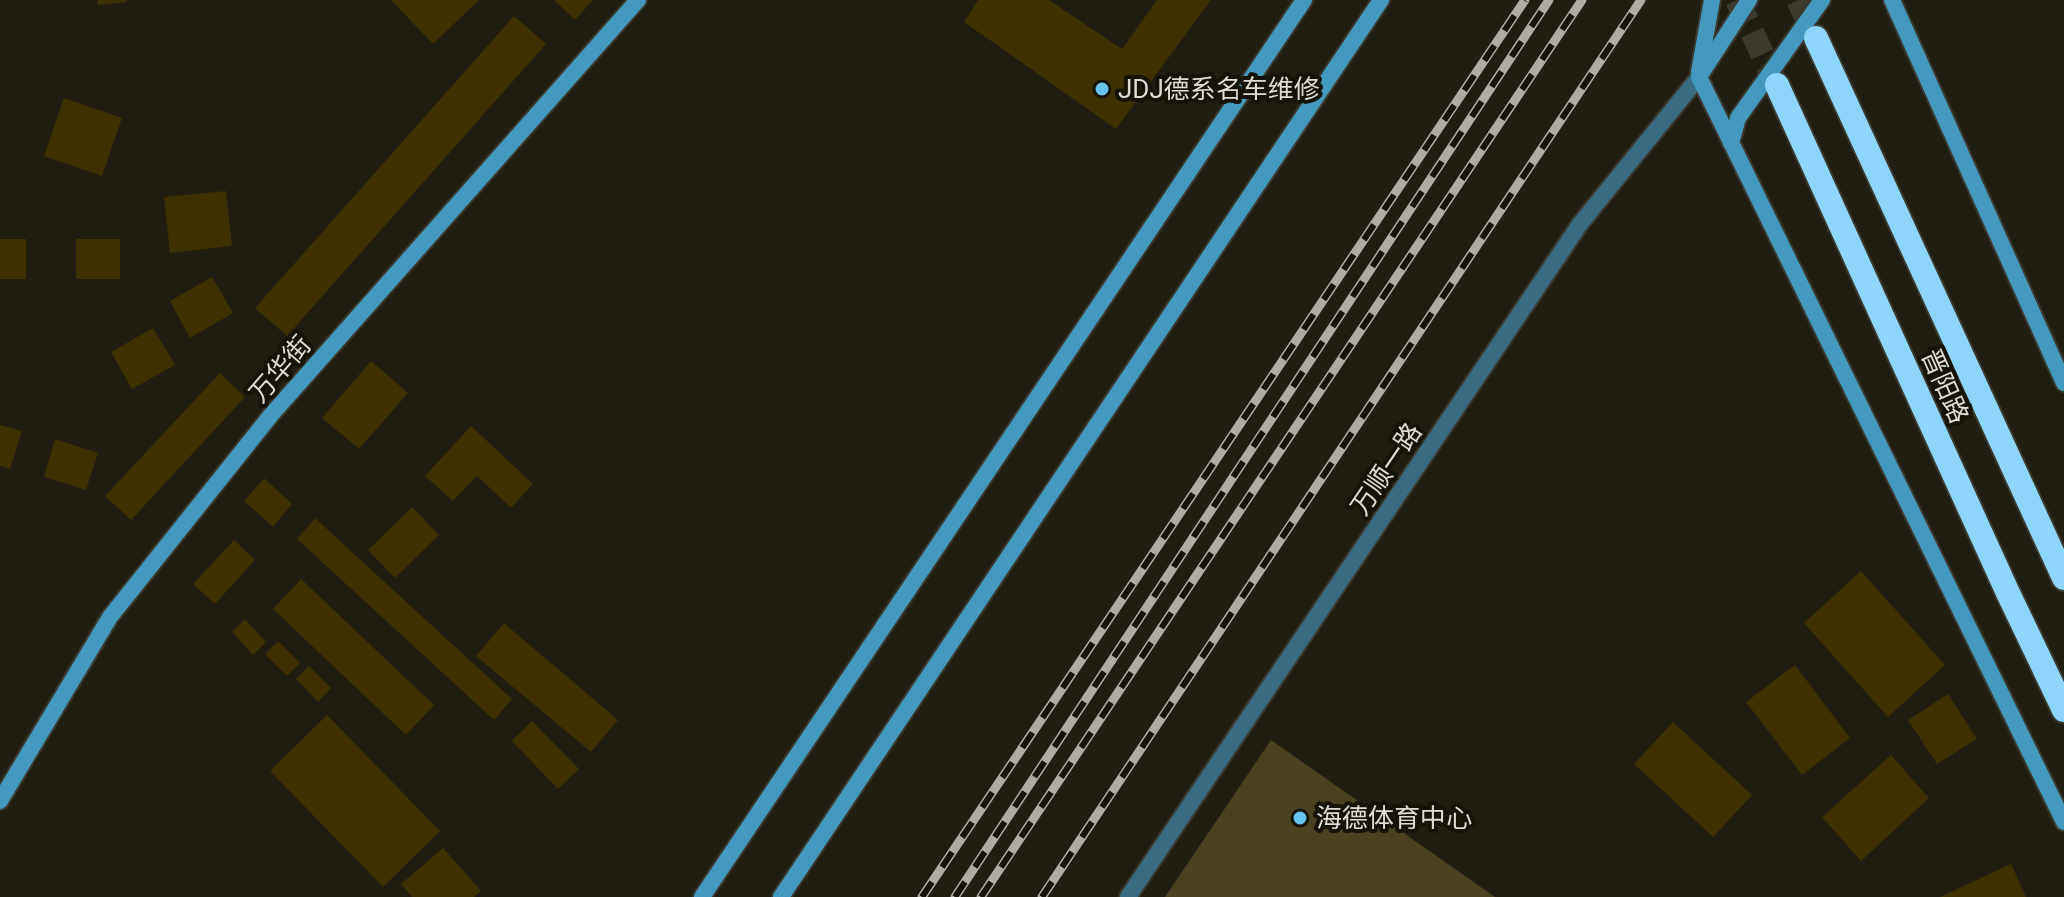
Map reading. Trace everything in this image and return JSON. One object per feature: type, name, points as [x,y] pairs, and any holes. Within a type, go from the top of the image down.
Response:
[{"type":"highway","name":"晋阳路","points":[[1816,38],[2064,578]]},
{"type":"highway","name":"晋阳路","points":[[1777,85],[2059,700],[2064,717]]},
{"type":"street","name":"万华街","points":[[0,801],[120,605],[271,415],[638,0]]},
{"type":"street","points":[[702,897],[1304,0]]},
{"type":"street","points":[[781,897],[1381,0]]},
{"type":"street","points":[[1712,0],[1699,77],[2064,822]]},
{"type":"street","points":[[1699,77],[1749,0]]},
{"type":"street","points":[[1731,143],[1738,118],[1822,0]]},
{"type":"street","points":[[1892,0],[2064,383]]},
{"type":"street","name":"万顺一路","points":[[1128,897],[1580,224],[1699,77]]},
{"type":"shaded area","name":"海德体育中心","points":[[1271,740],[1495,897],[1165,897]]},
{"type":"building","points":[[97,0],[126,0],[127,2],[98,5]]},
{"type":"building","points":[[391,0],[479,0],[433,44]]},
{"type":"building","points":[[554,0],[593,0],[575,20]]},
{"type":"building","name":"JDJ德系名车维修","points":[[978,0],[1049,0],[1122,49],[1157,0],[1211,0],[1116,129],[964,22]]},
{"type":"building","points":[[514,16],[546,44],[287,336],[255,308]]},
{"type":"building","points":[[64,98],[122,118],[102,176],[44,156]]},
{"type":"building","points":[[226,191],[232,246],[170,253],[164,197]]},
{"type":"building","points":[[0,239],[26,239],[26,279],[0,279]]},
{"type":"building","points":[[76,239],[120,239],[120,279],[76,279]]},
{"type":"building","points":[[212,277],[233,313],[190,338],[170,301]]},
{"type":"building","points":[[153,328],[175,365],[132,389],[111,352]]},
{"type":"building","points":[[371,361],[408,393],[359,449],[322,418]]},
{"type":"building","points":[[220,373],[245,397],[131,520],[105,496]]},
{"type":"building","points":[[0,425],[22,431],[10,469],[0,466]]},
{"type":"building","points":[[471,426],[533,484],[511,508],[477,476],[453,501],[425,476]]},
{"type":"building","points":[[55,439],[98,453],[86,490],[44,477]]},
{"type":"building","points":[[264,478],[292,504],[273,527],[244,501]]},
{"type":"building","points":[[412,507],[439,535],[395,578],[368,550]]},
{"type":"building","points":[[315,518],[512,699],[494,720],[297,539]]},
{"type":"building","points":[[234,540],[255,560],[215,604],[193,584]]},
{"type":"building","points":[[1861,571],[1945,665],[1888,717],[1804,623]]},
{"type":"building","points":[[301,579],[434,705],[406,735],[273,609]]},
{"type":"building","points":[[245,619],[266,642],[253,655],[232,632]]},
{"type":"building","points":[[504,623],[618,720],[591,752],[476,656]]},
{"type":"building","points":[[278,641],[300,663],[287,676],[265,654]]},
{"type":"building","points":[[1795,665],[1850,738],[1802,775],[1746,702]]},
{"type":"building","points":[[309,666],[331,688],[318,702],[296,679]]},
{"type":"building","points":[[1948,694],[1977,739],[1937,764],[1908,720]]},
{"type":"building","points":[[327,715],[440,831],[383,887],[270,771]]},
{"type":"building","points":[[532,721],[579,769],[558,789],[512,741]]},
{"type":"building","points":[[1673,722],[1752,795],[1713,837],[1634,764]]},
{"type":"building","points":[[1891,755],[1929,798],[1861,861],[1822,817]]},
{"type":"building","points":[[443,848],[481,891],[474,897],[412,897],[401,884]]},
{"type":"building","points":[[2011,864],[2026,897],[1940,897]]},
{"type":"tunnel","points":[[1737,0],[1777,85]]},
{"type":"tunnel","points":[[1798,0],[1816,38]]},
{"type":"railway","points":[[922,897],[1525,0]]},
{"type":"railway","points":[[955,897],[1549,0]]},
{"type":"railway","points":[[981,897],[1582,0]]},
{"type":"railway","points":[[1042,897],[1641,0]]},
{"type":"place","name":"JDJ德系名车维修","points":[[1102,89]]},
{"type":"place","name":"海德体育中心","points":[[1300,818]]}]
